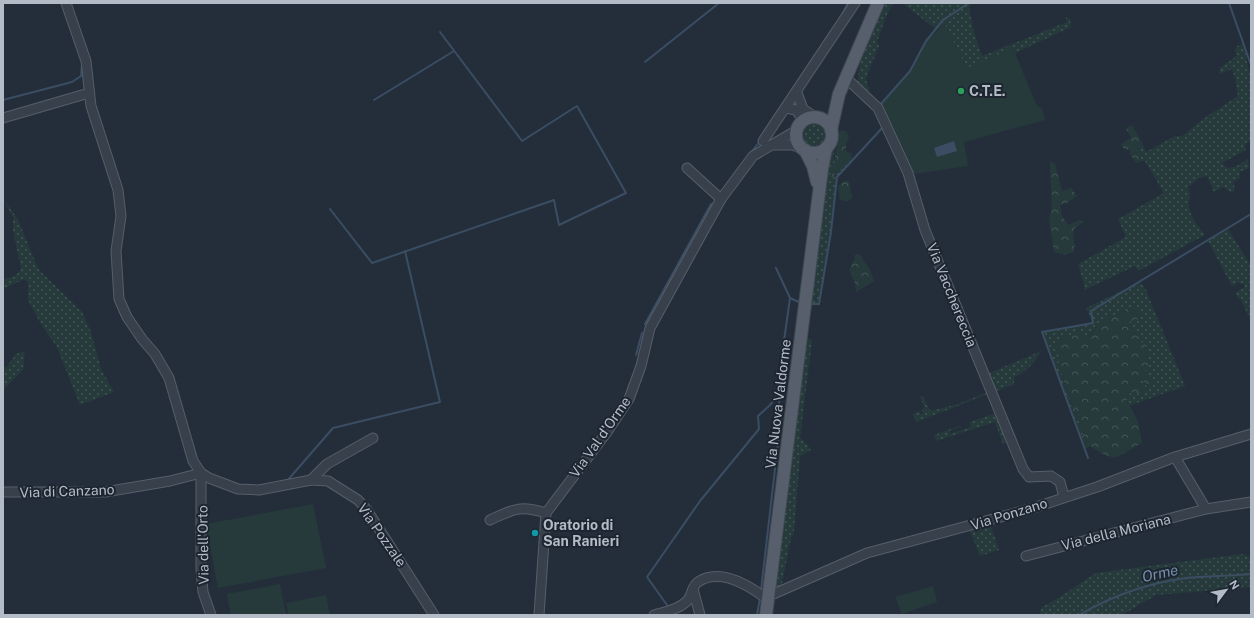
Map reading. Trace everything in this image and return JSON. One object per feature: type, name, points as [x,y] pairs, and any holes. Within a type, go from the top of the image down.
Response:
[{"type":"main road","name":"Via Nuova Valdorme","points":[[766,615],[818,197],[826,148],[831,140],[831,130],[839,94],[845,77],[878,3]]},
{"type":"main road","name":"Via Nuova Valdorme","points":[[818,197],[817,177],[803,149],[798,143],[799,127],[805,120],[816,117],[829,109],[839,94]]},
{"type":"main road","points":[[816,117],[826,122],[831,130]]},
{"type":"main road","points":[[803,149],[814,153],[826,148]]},
{"type":"street","points":[[66,3],[86,61],[91,106],[118,190],[121,216],[116,251],[119,299],[127,317],[142,339],[155,354],[169,378],[190,454],[201,473]]},
{"type":"street","name":"Via Val d'Orme","points":[[539,615],[543,531],[546,513],[607,432],[629,399],[641,366],[650,328],[721,199],[753,156],[765,144],[786,108],[855,3]]},
{"type":"street","name":"Via Vacchereccia","points":[[845,77],[878,108],[905,166],[925,230],[1023,469],[1029,477],[1051,476],[1060,482],[1064,497]]},
{"type":"street","points":[[3,118],[89,93]]},
{"type":"street","points":[[797,93],[802,109],[816,117]]},
{"type":"street","points":[[786,108],[796,110],[801,117],[799,127]]},
{"type":"street","name":"Via Val d'Orme","points":[[765,144],[799,127]]},
{"type":"street","points":[[765,144],[784,144],[803,149]]},
{"type":"street","points":[[687,168],[721,199]]},
{"type":"street","name":"Via Ponzano","points":[[769,598],[867,553],[1030,509],[1097,487],[1174,457],[1251,434]]},
{"type":"street","points":[[311,480],[327,464],[373,438]]},
{"type":"street","points":[[1174,457],[1206,509]]},
{"type":"street","name":"Via Pozzale","points":[[201,473],[217,483],[238,489],[259,490],[311,480],[328,481],[333,483],[358,500],[367,510],[434,615]]},
{"type":"street","name":"Via di Canzano","points":[[3,492],[105,492],[170,481],[201,473]]},
{"type":"street","name":"Via dell'Orto","points":[[201,473],[201,569],[203,592],[211,615]]},
{"type":"street","name":"Via della Moriana","points":[[1026,556],[1206,509],[1251,502]]},
{"type":"street","points":[[490,520],[516,508],[531,508],[546,513]]},
{"type":"street","points":[[654,615],[678,607],[688,600],[695,586],[712,576],[727,578],[749,586],[769,598]]},
{"type":"street","points":[[695,586],[700,615]]},
{"type":"green space","points":[[886,3],[894,3],[884,21],[877,42],[879,46],[867,75],[866,80],[870,91],[868,93],[858,83],[861,63],[868,42]]},
{"type":"green space","points":[[902,3],[972,3],[969,7],[973,29],[982,56],[1067,22],[1066,17],[1070,19],[1071,27],[1015,53],[1012,49],[967,69],[945,24],[937,30]]},
{"type":"green space","name":"C.T.E.","points":[[945,24],[967,68],[1013,48],[1036,104],[1042,109],[1045,120],[964,142],[968,166],[913,174],[880,105],[910,71],[926,41]]},
{"type":"green space","points":[[1243,43],[1248,57],[1246,59],[1251,75],[1251,140],[1245,144],[1246,150],[1222,163],[1227,168],[1235,167],[1248,159],[1249,168],[1239,172],[1240,178],[1233,182],[1235,189],[1232,193],[1223,187],[1214,192],[1207,176],[1199,178],[1188,187],[1190,193],[1189,206],[1191,214],[1205,235],[1138,271],[1135,266],[1084,290],[1084,284],[1078,264],[1126,237],[1118,219],[1164,193],[1145,161],[1141,161],[1140,139],[1146,152],[1175,136],[1182,136],[1206,117],[1238,96],[1232,69],[1219,74],[1220,68],[1237,56],[1235,51],[1236,47]]},
{"type":"green space","points":[[814,121],[824,125],[828,135],[824,145],[814,149],[804,145],[800,135],[804,125]]},
{"type":"green space","points":[[1132,125],[1140,139],[1141,161],[1136,163],[1130,154],[1131,150],[1124,149],[1121,144],[1131,138],[1126,128]]},
{"type":"green space","points":[[846,131],[849,138],[846,143],[846,151],[852,154],[851,157],[836,172],[831,181],[830,168],[835,163],[837,132]]},
{"type":"green space","points":[[835,148],[833,158],[835,163],[830,168],[830,173],[834,177],[851,157],[853,158],[837,177],[831,232],[819,304],[810,304],[825,198],[826,172],[831,154]]},
{"type":"green space","points":[[1050,161],[1055,164],[1062,191],[1071,188],[1077,196],[1067,203],[1060,205],[1062,216],[1068,225],[1080,220],[1083,222],[1074,229],[1074,252],[1064,255],[1054,252],[1049,220],[1052,208]]},
{"type":"green space","points":[[844,181],[849,181],[852,198],[847,201],[840,200],[838,186]]},
{"type":"green space","points":[[3,199],[17,218],[39,270],[82,312],[91,332],[101,369],[114,392],[80,405],[57,347],[41,324],[28,300],[28,282],[24,279],[3,289],[3,280],[16,275],[21,269],[13,230],[13,217]]},
{"type":"green space","points":[[1228,229],[1251,266],[1251,321],[1240,298],[1238,298],[1235,293],[1245,287],[1243,283],[1240,284],[1239,282],[1232,286],[1208,241]]},
{"type":"green space","points":[[857,254],[860,255],[870,270],[874,281],[856,292],[855,283],[849,270],[855,258],[854,256]]},
{"type":"green space","points":[[1140,282],[1146,290],[1185,386],[1128,406],[1126,400],[1130,392],[1134,393],[1143,390],[1139,383],[1139,378],[1143,380],[1147,387],[1153,379],[1144,377],[1145,371],[1149,368],[1146,345],[1129,327],[1128,322],[1133,321],[1133,307],[1100,323],[1099,327],[1095,329],[1087,339],[1056,352],[1066,389],[1084,432],[1081,436],[1042,332],[1093,323],[1086,308]]},
{"type":"green space","points":[[1133,307],[1139,308],[1140,316],[1138,319],[1128,322],[1129,327],[1146,345],[1149,368],[1145,371],[1144,376],[1153,375],[1153,379],[1147,387],[1143,380],[1139,378],[1139,383],[1143,390],[1142,394],[1130,392],[1129,398],[1126,400],[1138,421],[1142,443],[1117,457],[1113,457],[1102,454],[1090,446],[1085,449],[1081,436],[1084,432],[1066,389],[1054,345],[1063,338],[1078,333],[1087,339],[1094,332],[1102,319],[1120,314]]},
{"type":"green space","points":[[806,338],[812,340],[800,438],[811,450],[800,456],[794,532],[791,538],[782,583],[784,587],[777,587],[775,582]]},
{"type":"green space","points":[[25,351],[23,370],[3,390],[3,366],[6,368],[16,354]]},
{"type":"green space","points":[[1041,351],[1030,366],[1022,373],[1014,377],[1014,384],[916,422],[913,414],[919,411],[920,414],[923,413],[922,410],[925,408],[920,397],[923,396],[930,411],[958,404],[991,391],[985,375]]},
{"type":"green space","points":[[999,412],[1011,440],[1003,444],[995,422],[936,441],[934,435],[960,426],[961,427],[949,431],[949,434],[971,427],[970,422]]},
{"type":"green space","points":[[313,504],[326,568],[218,588],[206,524]]},
{"type":"green space","points":[[989,520],[999,550],[980,556],[968,526]]},
{"type":"green space","points":[[1242,554],[1251,557],[1251,587],[1156,595],[1122,615],[1039,615],[1042,607],[1096,573]]},
{"type":"green space","points":[[280,584],[286,615],[231,615],[227,594]]},
{"type":"green space","points":[[933,586],[937,602],[902,614],[895,597]]},
{"type":"green space","points":[[326,595],[330,615],[289,615],[286,603]]},
{"type":"water","points":[[954,141],[957,151],[937,157],[934,148]]},
{"type":"waterway","points":[[645,62],[719,3]]},
{"type":"waterway","points":[[842,15],[848,3]]},
{"type":"waterway","points":[[880,105],[910,71],[926,41],[943,20],[969,3]]},
{"type":"waterway","points":[[1229,3],[1251,65]]},
{"type":"waterway","points":[[330,209],[372,263],[554,200],[559,225],[626,193],[577,106],[522,141],[440,32]]},
{"type":"waterway","points":[[374,100],[454,51]]},
{"type":"waterway","points":[[3,100],[72,82],[81,76],[82,65]]},
{"type":"waterway","points":[[810,304],[819,304],[831,232],[837,177],[883,127]]},
{"type":"waterway","points":[[750,154],[760,141]]},
{"type":"waterway","points":[[645,324],[711,204]]},
{"type":"waterway","points":[[1088,458],[1042,332],[1093,323],[1091,311],[1251,214]]},
{"type":"waterway","points":[[287,481],[333,428],[440,402],[405,251]]},
{"type":"waterway","points":[[667,605],[647,577],[700,501],[759,429],[758,416],[776,398],[790,298],[776,268]]},
{"type":"waterway","points":[[790,298],[801,303]]},
{"type":"waterway","points":[[636,355],[642,333]]},
{"type":"waterway","points":[[761,590],[778,443],[780,373]]},
{"type":"waterway","name":"Orme","points":[[1079,615],[1117,596],[1158,583],[1186,578],[1251,574]]},
{"type":"waterway","points":[[757,615],[760,598]]},
{"type":"place","name":"C.T.E.","points":[[961,91]]},
{"type":"place","name":"Oratorio di San Ranieri","points":[[535,533]]}]
